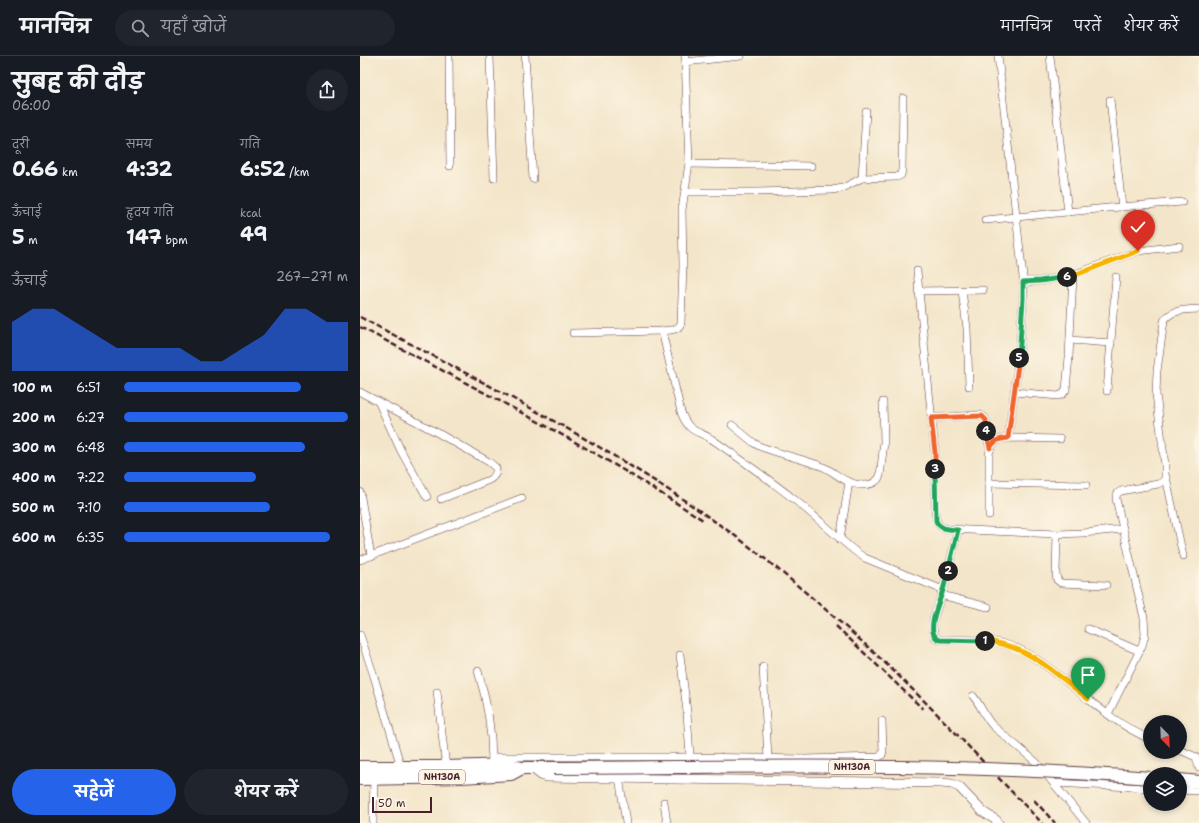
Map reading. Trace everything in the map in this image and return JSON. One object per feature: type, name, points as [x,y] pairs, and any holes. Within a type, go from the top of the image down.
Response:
[{"type":"highway","name":"NH130A","points":[[360,779],[374,773],[401,767],[446,767],[492,761],[527,768],[911,767],[1080,772],[1143,777]]},
{"type":"highway","name":"NH130A","points":[[360,767],[374,773],[461,777],[511,774],[527,768]]},
{"type":"highway","points":[[1187,781],[1199,782]]},
{"type":"street","points":[[449,56],[450,166]]},
{"type":"street","points":[[490,56],[494,178]]},
{"type":"street","points":[[525,56],[533,180]]},
{"type":"street","points":[[573,333],[662,331],[676,330],[680,326],[683,288],[682,210],[689,164],[685,59],[741,56]]},
{"type":"street","points":[[998,56],[1023,282],[1019,357],[1008,438]]},
{"type":"street","points":[[1050,56],[1068,212]]},
{"type":"street","points":[[685,192],[832,190],[843,188],[862,178],[897,177],[901,175],[902,98]]},
{"type":"street","points":[[1110,100],[1122,207]]},
{"type":"street","points":[[862,178],[866,112]]},
{"type":"street","points":[[689,164],[811,166]]},
{"type":"street","points":[[985,220],[1182,202]]},
{"type":"street","points":[[1023,282],[1048,280],[1073,275],[1138,251],[1179,246]]},
{"type":"street","points":[[917,271],[935,452],[936,521],[939,526],[958,530],[1058,534],[1123,529]]},
{"type":"street","points":[[1015,392],[1058,396],[1064,392],[1066,387],[1070,340],[1073,275]]},
{"type":"street","points":[[1107,391],[1116,276]]},
{"type":"street","points":[[962,290],[967,334],[969,386]]},
{"type":"street","points":[[918,291],[983,290]]},
{"type":"street","points":[[1183,556],[1166,478],[1156,394],[1157,371],[1165,319],[1174,312],[1199,309]]},
{"type":"street","points":[[662,331],[681,412],[684,421],[692,430],[714,440],[751,467],[865,558],[942,593],[988,607]]},
{"type":"street","points":[[1070,340],[1111,343]]},
{"type":"street","points":[[360,392],[489,462],[496,468],[495,476],[489,480],[441,499]]},
{"type":"street","points":[[378,401],[401,451],[427,497]]},
{"type":"street","points":[[732,425],[759,446],[821,466],[849,482],[867,484],[878,480],[882,464],[884,442],[883,402]]},
{"type":"street","points":[[931,418],[980,415],[986,420],[986,433],[990,448],[989,515]]},
{"type":"street","points":[[990,448],[997,440],[1008,438],[1060,440]]},
{"type":"street","points":[[1108,714],[1139,651],[1145,635],[1144,618],[1116,499],[1117,494],[1121,491],[1162,482],[1166,478]]},
{"type":"street","points":[[840,539],[849,482]]},
{"type":"street","points":[[989,483],[1086,485]]},
{"type":"street","points":[[360,492],[371,556]]},
{"type":"street","points":[[360,560],[522,498]]},
{"type":"street","points":[[958,530],[942,593],[932,624],[933,633],[937,638],[940,640],[976,640],[993,642],[1017,648],[1050,668],[1127,728],[1143,735]]},
{"type":"street","points":[[1058,534],[1057,580],[1061,583],[1106,585]]},
{"type":"street","points":[[1088,629],[1139,651]]},
{"type":"street","points":[[360,635],[401,767]]},
{"type":"street","points":[[680,655],[687,712],[690,757]]},
{"type":"street","points":[[763,666],[768,758]]},
{"type":"street","points":[[478,671],[487,704],[492,761],[690,757],[805,759],[879,757],[882,755],[883,751],[882,721]]},
{"type":"street","points":[[437,692],[446,767]]},
{"type":"street","points":[[973,696],[993,726],[1026,752],[1036,762],[1086,823]]},
{"type":"street","points":[[1187,753],[1196,757],[1199,768]]},
{"type":"street","points":[[527,768],[546,777],[619,777],[952,784],[959,787],[983,812],[996,820],[998,823]]},
{"type":"street","points":[[373,823],[374,773]]},
{"type":"street","points":[[619,777],[626,823]]},
{"type":"street","points":[[1054,783],[1143,788]]},
{"type":"street","points":[[1187,790],[1199,791]]},
{"type":"street","points":[[664,802],[667,823]]},
{"type":"street","points":[[983,812],[987,823]]},
{"type":"railway","points":[[360,317],[542,414],[587,440],[674,494],[745,543],[825,609],[889,667],[943,720],[1042,823]]},
{"type":"railway","points":[[360,327],[573,441],[628,473],[703,520]]},
{"type":"railway","points":[[836,626],[923,709]]},
{"type":"railway","points":[[1034,800],[1055,823]]},
{"type":"route","points":[[1088,699],[1050,668],[1017,648],[1001,643],[976,640],[940,640],[935,637],[932,624],[943,590],[958,530],[939,526],[936,521],[935,452],[931,418],[980,415],[986,420],[986,436],[990,448],[997,440],[1008,438],[1019,357],[1023,282],[1055,279],[1078,274],[1138,251]]}]
